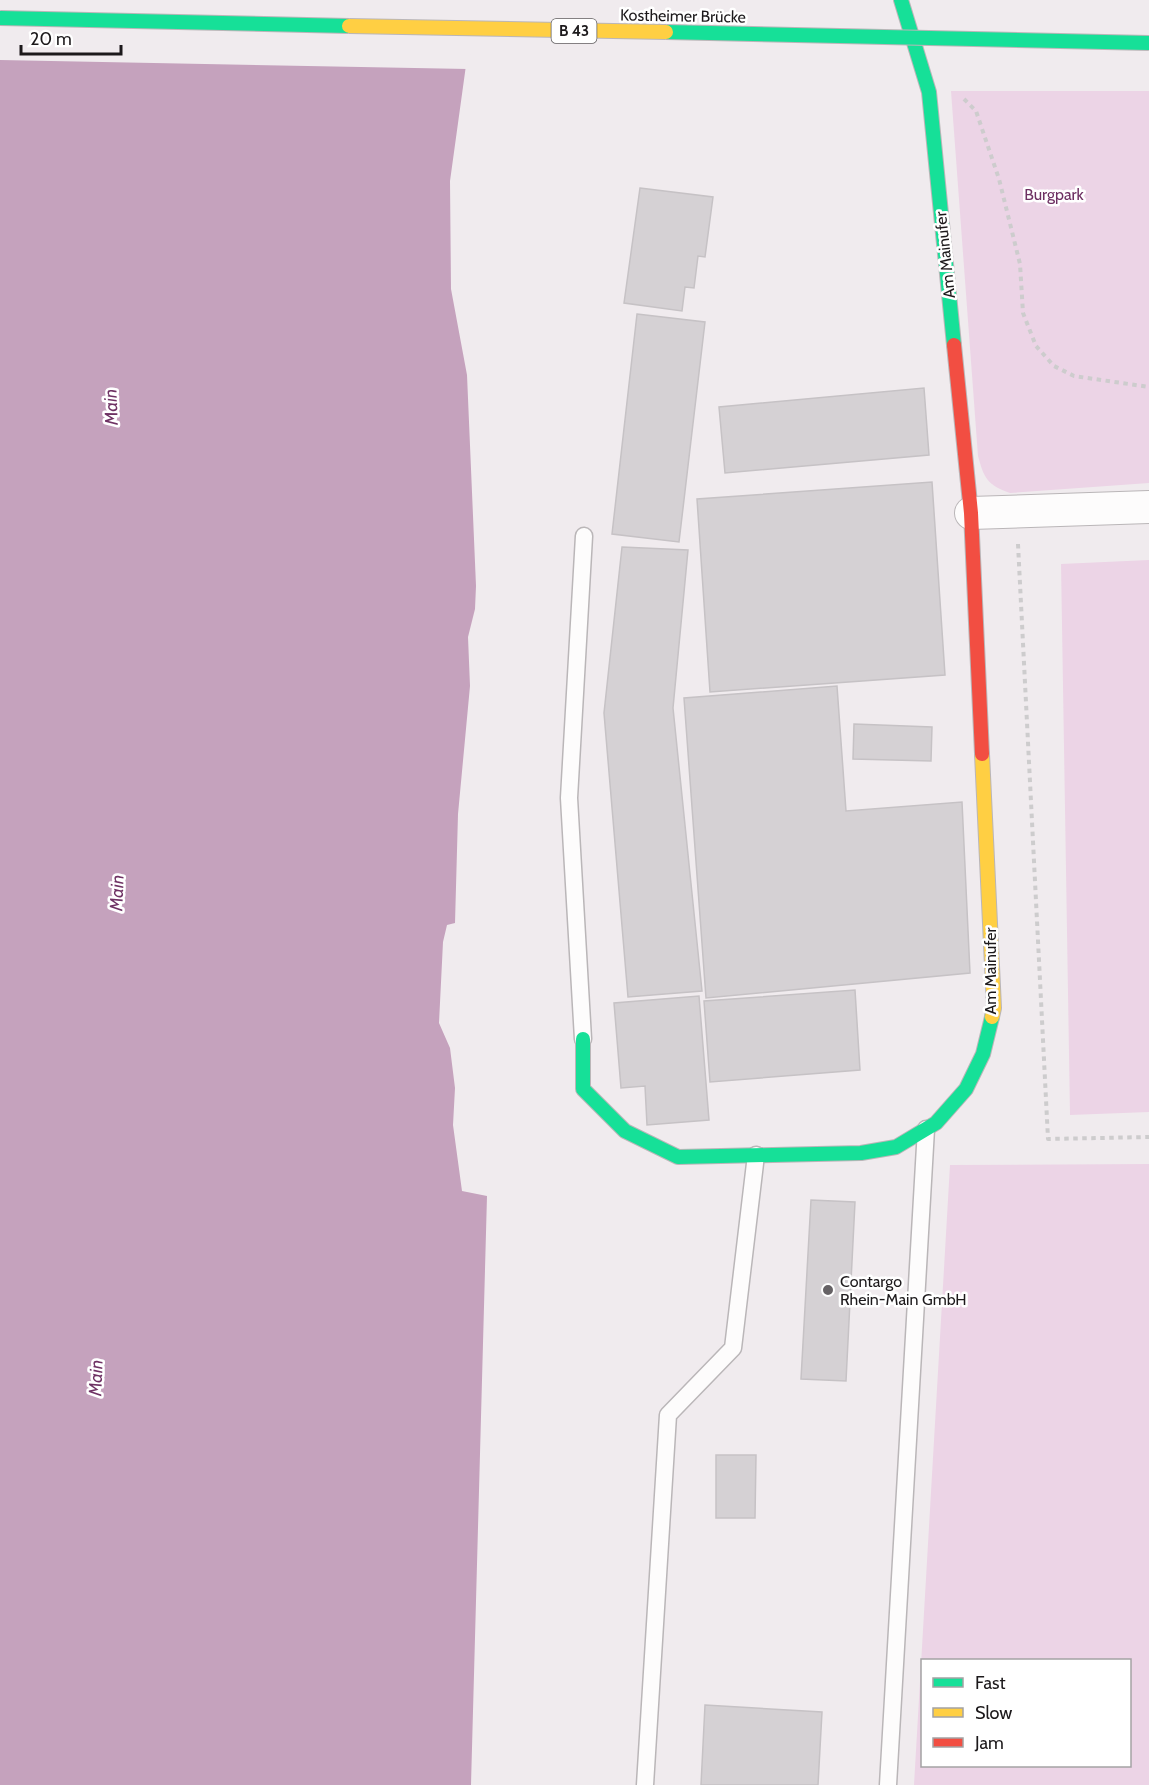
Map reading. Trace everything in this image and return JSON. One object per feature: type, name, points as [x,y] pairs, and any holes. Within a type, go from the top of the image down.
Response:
[{"type":"street","name":"Am Mainufer","points":[[583,1039],[583,1089],[625,1131],[678,1157],[861,1153],[896,1147],[936,1123],[966,1089],[983,1054],[994,1008],[971,513],[929,92],[901,0]]},
{"type":"street","name":"Kostheimer Brücke","points":[[0,18],[1149,43]]},
{"type":"street","points":[[971,513],[1149,507]]},
{"type":"lane","points":[[583,1039],[569,798],[584,536]]},
{"type":"lane","points":[[888,1785],[926,1129]]},
{"type":"lane","points":[[645,1785],[668,1415],[733,1348],[756,1155]]},
{"type":"path","points":[[929,92],[964,99],[976,111],[999,179],[1020,264],[1023,313],[1036,346],[1054,366],[1074,376],[1149,387]]},
{"type":"path","points":[[1018,543],[1047,1139],[1149,1137]]},
{"type":"green space","name":"Burgpark","points":[[951,91],[1149,91],[1149,483],[1010,493],[991,484],[982,470],[978,456]]},
{"type":"green space","points":[[1149,560],[1149,1112],[1070,1115],[1061,564]]},
{"type":"green space","points":[[1149,1164],[1149,1785],[914,1785],[921,1664],[921,1767],[1131,1767],[1131,1659],[921,1659],[950,1165]]},
{"type":"water","name":"Main","points":[[0,0],[475,0],[450,181],[451,289],[467,375],[476,586],[475,609],[468,637],[470,686],[458,814],[455,923],[447,925],[443,942],[439,1023],[450,1048],[455,1088],[453,1125],[462,1191],[487,1196],[471,1785],[0,1785]]},
{"type":"pier","points":[[0,0],[478,0],[468,69],[0,60]]},
{"type":"building","points":[[640,188],[713,197],[705,257],[698,256],[694,288],[685,287],[682,311],[624,303]]},
{"type":"building","points":[[637,314],[705,322],[679,542],[612,534]]},
{"type":"building","points":[[924,388],[929,455],[725,473],[719,407]]},
{"type":"building","points":[[932,482],[945,675],[710,692],[697,499]]},
{"type":"building","points":[[622,547],[688,550],[673,708],[702,991],[628,997],[604,713]]},
{"type":"building","points":[[837,686],[846,811],[962,802],[970,973],[706,998],[684,698]]},
{"type":"building","points":[[854,724],[932,727],[931,761],[853,759]]},
{"type":"building","points":[[855,990],[860,1070],[710,1082],[704,1001]]},
{"type":"building","points":[[699,996],[709,1120],[647,1125],[645,1086],[621,1088],[614,1003]]},
{"type":"building","name":"Contargo Rhein-Main GmbH","points":[[811,1200],[855,1202],[846,1381],[801,1379]]},
{"type":"building","points":[[716,1455],[756,1455],[755,1518],[716,1518]]},
{"type":"building","points":[[705,1705],[822,1712],[818,1785],[701,1785]]},
{"type":"traffic: fast","points":[[901,0],[929,92],[954,345]]},
{"type":"traffic: fast","points":[[0,18],[349,26]]},
{"type":"traffic: fast","points":[[666,32],[1149,43]]},
{"type":"traffic: fast","points":[[583,1039],[583,1089],[625,1131],[678,1157],[861,1153],[896,1147],[936,1123],[966,1089],[983,1054],[992,1017]]},
{"type":"traffic: slow","points":[[349,26],[666,32]]},
{"type":"traffic: slow","points":[[982,754],[994,1008],[992,1017]]},
{"type":"traffic: jam","points":[[954,345],[971,513],[982,754]]},
{"type":"place","name":"Contargo Rhein-Main GmbH","points":[[828,1290]]}]
